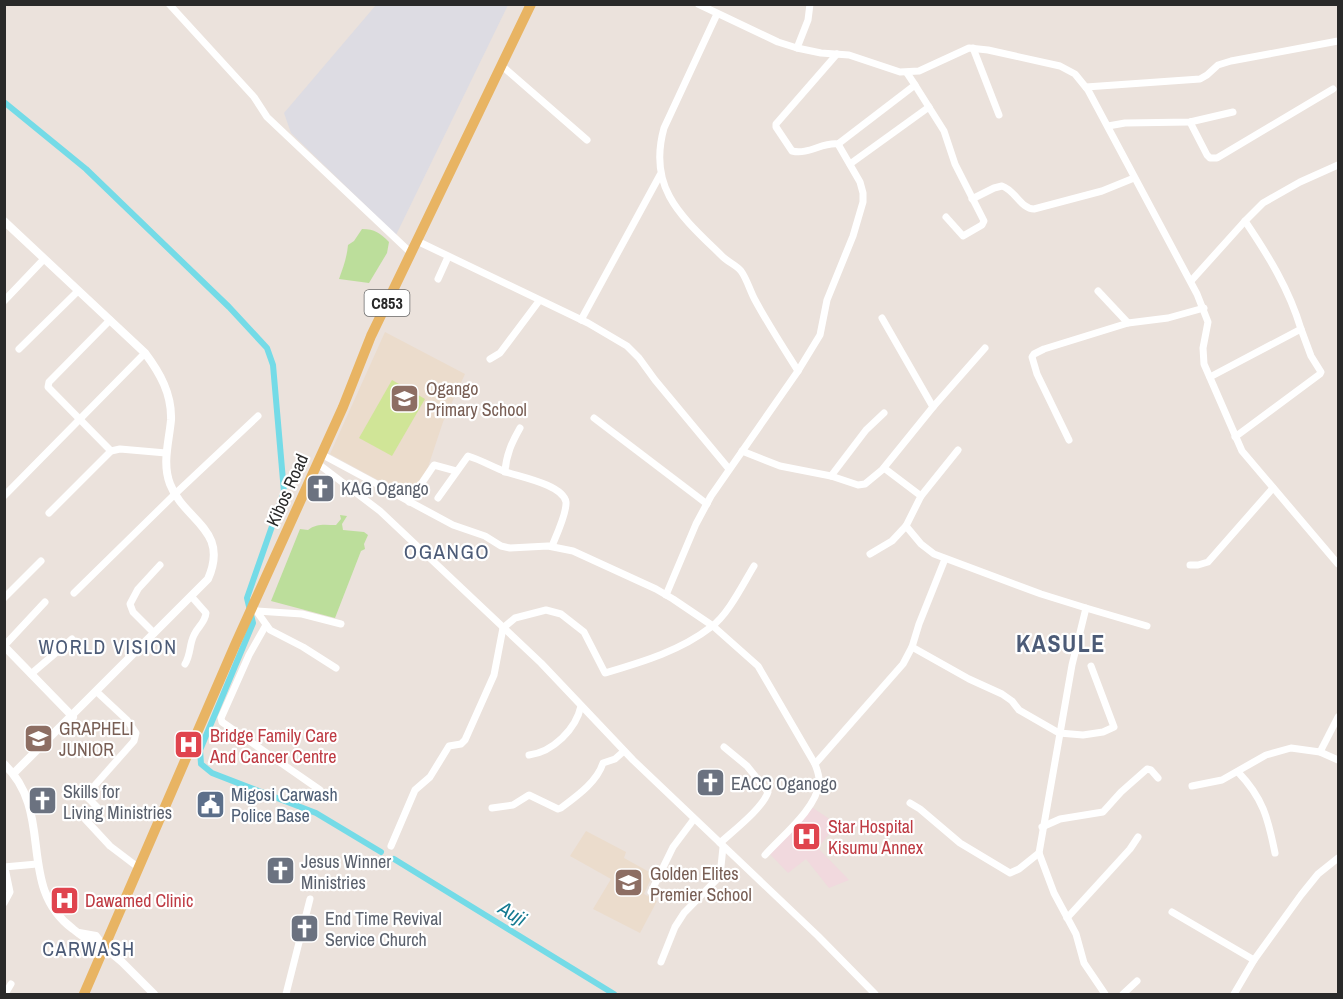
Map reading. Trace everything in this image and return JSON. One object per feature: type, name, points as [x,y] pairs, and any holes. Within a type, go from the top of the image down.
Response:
[{"type":"main road","name":"Kibos Road","points":[[84,994],[246,621],[254,608],[343,407],[371,336],[531,4]]},
{"type":"street","points":[[169,4],[254,98],[267,117],[411,253]]},
{"type":"street","points":[[698,4],[778,42],[821,53],[849,55],[907,73],[919,71],[956,53],[974,48],[1050,62],[1075,74],[1086,87],[1108,126],[1203,308],[1208,327],[1203,357],[1245,456],[1338,564]]},
{"type":"street","points":[[797,48],[808,20],[810,4]]},
{"type":"street","points":[[717,14],[664,128],[659,147],[660,175],[669,196],[685,218],[727,261],[742,272],[754,299],[798,371]]},
{"type":"street","points":[[1086,87],[1200,79],[1218,65],[1231,61],[1338,41]]},
{"type":"street","points":[[974,48],[999,115]]},
{"type":"street","points":[[837,54],[776,124],[790,148],[796,152],[828,144],[838,144],[915,85]]},
{"type":"street","points":[[501,65],[587,140]]},
{"type":"street","points":[[907,73],[944,131],[955,164],[983,217],[982,225],[963,236],[946,217]]},
{"type":"street","points":[[1190,122],[1207,155],[1210,158],[1217,158],[1333,89]]},
{"type":"street","points":[[850,164],[929,107]]},
{"type":"street","points":[[1108,126],[1125,123],[1190,122],[1233,112]]},
{"type":"street","points":[[666,595],[707,504],[820,335],[827,300],[853,236],[863,202],[863,193],[838,144]]},
{"type":"street","points":[[1191,282],[1245,220],[1270,199],[1338,165]]},
{"type":"street","points":[[581,320],[660,175]]},
{"type":"street","points":[[972,199],[1002,186],[1016,195],[1026,207],[1034,208],[1102,191],[1134,178]]},
{"type":"street","points":[[1235,437],[1321,372],[1311,356],[1285,287],[1245,220]]},
{"type":"street","points":[[4,221],[145,353],[165,384],[171,419],[166,453],[167,471],[175,494],[208,534],[214,549],[214,564],[208,579],[73,717],[14,773]]},
{"type":"street","points":[[417,242],[581,320],[627,346],[729,470]]},
{"type":"street","points":[[438,279],[448,257]]},
{"type":"street","points":[[4,301],[44,259]]},
{"type":"street","points":[[19,349],[78,291]]},
{"type":"street","points":[[1098,291],[1128,323]]},
{"type":"street","points":[[490,359],[500,353],[539,301]]},
{"type":"street","points":[[1069,440],[1037,374],[1032,357],[1034,354],[1128,323],[1168,318],[1203,308]]},
{"type":"street","points":[[882,318],[933,407]]},
{"type":"street","points":[[110,320],[48,385],[50,391],[111,451]]},
{"type":"street","points":[[1210,377],[1301,329]]},
{"type":"street","points":[[742,451],[780,466],[862,485],[871,481],[884,468],[933,407],[986,348]]},
{"type":"street","points":[[4,496],[145,353]]},
{"type":"street","points":[[831,476],[866,430],[884,413]]},
{"type":"street","points":[[74,593],[258,416]]},
{"type":"street","points":[[594,418],[707,504]]},
{"type":"street","points":[[505,472],[513,441],[520,428]]},
{"type":"street","points":[[49,513],[111,451],[120,449],[166,453]]},
{"type":"street","points":[[870,554],[892,541],[906,526],[921,496],[958,450]]},
{"type":"street","points":[[438,498],[468,456],[505,472],[537,481],[562,494],[566,499],[566,506],[552,546]]},
{"type":"street","points":[[319,458],[453,525],[485,536],[501,546],[510,548],[552,546],[582,555],[666,595],[713,626],[758,666],[815,764],[819,783],[815,797],[765,855]]},
{"type":"street","points":[[319,458],[380,511],[541,663],[624,751],[818,936],[875,994]]},
{"type":"street","points":[[409,502],[434,465],[456,471]]},
{"type":"street","points":[[884,468],[921,496]]},
{"type":"street","points":[[1190,565],[1208,562],[1273,488]]},
{"type":"street","points":[[906,526],[921,544],[945,559],[1041,594],[1147,626]]},
{"type":"street","points":[[815,764],[903,664],[912,647],[945,559]]},
{"type":"street","points":[[4,598],[41,561]]},
{"type":"street","points":[[154,633],[133,612],[130,604],[138,589],[160,565]]},
{"type":"street","points":[[391,846],[415,790],[430,777],[449,746],[461,744],[465,740],[494,675],[503,628],[515,618],[546,610],[561,614],[584,632],[605,673],[664,655],[713,626],[728,608],[754,566]]},
{"type":"street","points":[[185,664],[190,657],[194,635],[203,623],[206,613],[191,596]]},
{"type":"street","points":[[45,602],[5,647],[73,717]]},
{"type":"street","points":[[254,608],[302,614],[341,624]]},
{"type":"street","points":[[254,608],[266,625],[278,634],[336,668]]},
{"type":"street","points":[[1086,608],[1071,665],[1039,853],[1054,893],[1076,934],[1084,963],[1105,994]]},
{"type":"street","points":[[266,625],[249,655],[221,718],[222,722],[320,790]]},
{"type":"street","points":[[31,674],[72,639]]},
{"type":"street","points":[[912,647],[969,679],[1002,694],[1012,700],[1019,710],[1059,733],[1083,735],[1103,732],[1114,727],[1091,666]]},
{"type":"street","points":[[97,692],[127,720],[136,733],[134,741],[88,793],[88,798],[97,807]]},
{"type":"street","points":[[529,754],[542,751],[568,733],[575,723],[581,706]]},
{"type":"street","points":[[1320,752],[1338,717]]},
{"type":"street","points":[[661,962],[675,927],[684,913],[720,876],[721,845],[765,799],[768,792],[747,766],[724,747]]},
{"type":"street","points":[[1192,786],[1222,780],[1266,755],[1291,748],[1320,752],[1338,760]]},
{"type":"street","points":[[492,808],[513,805],[530,795],[558,809],[561,808],[588,785],[598,774],[603,763],[615,759],[624,751]]},
{"type":"street","points":[[4,764],[14,773],[26,794],[36,837],[37,864],[52,909],[57,916],[79,933],[96,936],[104,947],[154,994]]},
{"type":"street","points":[[1042,827],[1060,819],[1103,812],[1147,769],[1158,778]]},
{"type":"street","points":[[1238,772],[1252,786],[1261,800],[1268,819],[1275,853]]},
{"type":"street","points":[[910,803],[960,843],[1010,873],[1039,853]]},
{"type":"street","points":[[85,819],[110,846],[139,868]]},
{"type":"street","points":[[651,892],[672,847],[694,819]]},
{"type":"street","points":[[1067,918],[1130,849],[1138,837]]},
{"type":"street","points":[[1234,994],[1254,960],[1300,895],[1318,874],[1338,858]]},
{"type":"street","points":[[4,903],[10,892],[5,867],[37,864]]},
{"type":"street","points":[[286,994],[310,899]]},
{"type":"street","points":[[1172,912],[1254,960]]},
{"type":"street","points":[[1122,994],[1137,981]]},
{"type":"street","points":[[5,994],[11,984]]},
{"type":"shaded area","points":[[376,5],[508,5],[396,235],[291,133],[284,113]]},
{"type":"shaded area","name":"Ogango Primary School","points":[[385,332],[465,374],[443,422],[428,467],[411,498],[330,454]]},
{"type":"shaded area","name":"Star Hospital Kisumu Annex","points":[[813,808],[837,824],[818,848],[849,880],[829,888],[806,859],[788,873],[769,853]]},
{"type":"shaded area","name":"Golden Elites Premier School","points":[[586,831],[626,852],[624,858],[653,874],[644,894],[657,901],[640,933],[593,909],[611,879],[570,856]]},
{"type":"green space","points":[[362,229],[374,231],[386,239],[389,242],[387,253],[369,283],[339,279],[348,245],[354,241]]},
{"type":"green space","points":[[392,380],[425,399],[392,456],[359,438]]},
{"type":"green space","points":[[340,515],[347,516],[342,524],[343,530],[364,532],[368,535],[364,544],[365,549],[361,551],[335,618],[271,601],[300,529],[308,530],[318,525],[336,525],[341,519]]},
{"type":"waterway","points":[[4,102],[86,169],[229,307],[267,348],[273,365],[284,492],[247,598],[253,623],[200,750],[201,764],[212,773],[316,813],[381,852]]},
{"type":"waterway","name":"Auji","points":[[394,859],[614,994]]},
{"type":"place","name":"Ogango Primary School","points":[[405,398]]},
{"type":"place","name":"KAG Ogango","points":[[320,488]]},
{"type":"place","name":"GRAPHELI JUNIOR","points":[[38,738]]},
{"type":"place","name":"Bridge Family Care And Cancer Centre","points":[[189,745]]},
{"type":"place","name":"EACC Oganogo","points":[[710,783]]},
{"type":"place","name":"Skills for Living Ministries","points":[[42,801]]},
{"type":"place","name":"Migosi Carwash Police Base","points":[[210,804]]},
{"type":"place","name":"Star Hospital Kisumu Annex","points":[[807,836]]},
{"type":"place","name":"Jesus Winner Ministries","points":[[280,871]]},
{"type":"place","name":"Golden Elites Premier School","points":[[629,883]]},
{"type":"place","name":"Dawamed Clinic","points":[[64,900]]},
{"type":"place","name":"End Time Revival Service Church","points":[[304,928]]},
{"type":"district","name":"OGANGO","points":[[447,551]]},
{"type":"district","name":"KASULE","points":[[1061,643]]},
{"type":"district","name":"WORLD VISION","points":[[108,646]]},
{"type":"district","name":"CARWASH","points":[[89,948]]}]
